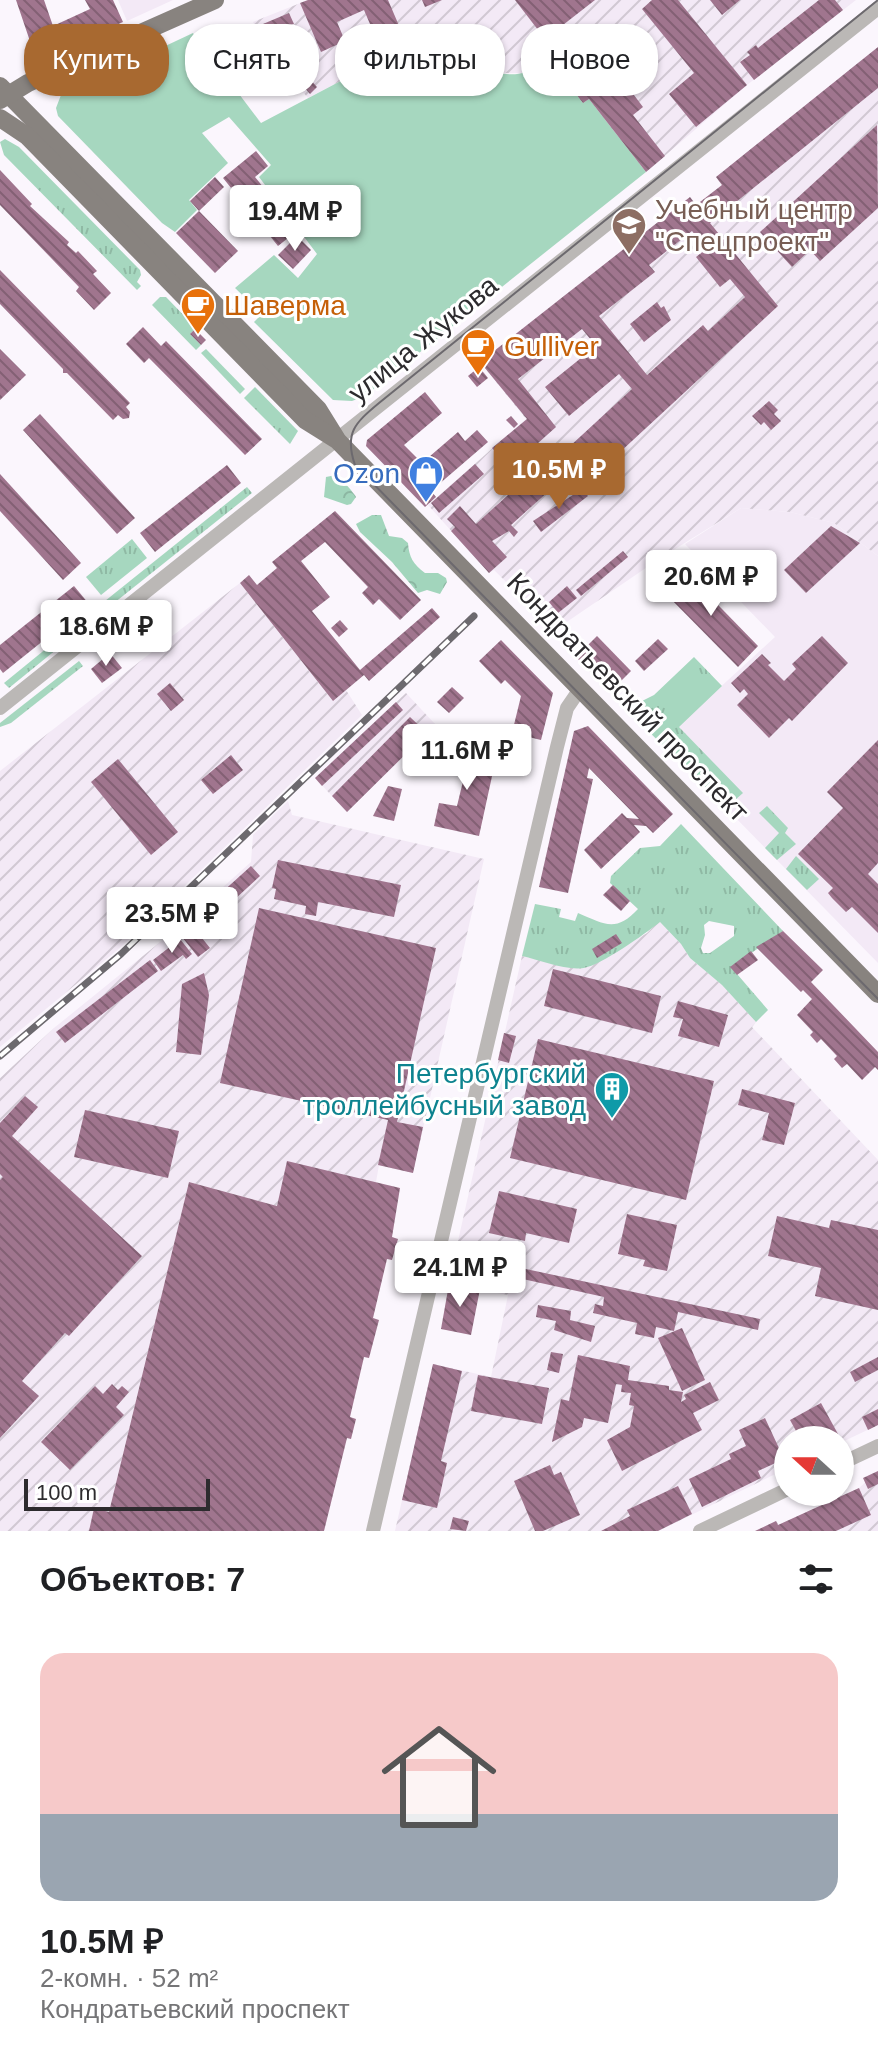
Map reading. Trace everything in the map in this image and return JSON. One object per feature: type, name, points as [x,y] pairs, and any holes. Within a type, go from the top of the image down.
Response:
[{"type":"main road","points":[[3,97],[215,0]]},
{"type":"main road","name":"Кондратьевский проспект","points":[[3,97],[318,409],[337,440],[878,994]]},
{"type":"main road","name":"Кондратьевский проспект","points":[[0,118],[27,136],[305,420],[337,440]]},
{"type":"street","name":"улица Жукова","points":[[0,708],[878,8]]},
{"type":"street","points":[[373,1531],[563,723],[567,708],[580,689]]},
{"type":"street","points":[[854,1457],[878,1446]]},
{"type":"street","points":[[700,1531],[774,1496]]},
{"type":"shaded area","points":[[118,0],[173,0],[127,21]]},
{"type":"shaded area","points":[[308,0],[856,0],[747,85],[646,172],[578,96],[658,96],[658,24],[521,24],[521,73],[505,73],[505,24],[335,24],[335,84],[319,92],[319,24],[253,22]]},
{"type":"shaded area","points":[[878,47],[878,556],[834,523],[790,512],[741,508],[555,630],[494,570],[489,573],[428,505],[526,419],[480,362],[690,197],[697,205],[722,185],[716,177]]},
{"type":"shaded area","points":[[741,508],[790,512],[834,523],[878,556],[878,963],[726,808],[742,793],[678,726],[775,637],[685,544]]},
{"type":"shaded area","points":[[240,583],[332,700],[346,690],[362,715],[121,947],[0,1047],[0,771]]},
{"type":"shaded area","points":[[406,693],[435,724],[347,812],[315,778]]},
{"type":"shaded area","points":[[288,801],[292,815],[484,859],[413,1173],[379,1165],[376,1182],[277,1206],[189,1182],[109,1512],[94,1508],[89,1531],[0,1531],[0,1078],[54,1028],[175,930],[251,862],[253,835]]},
{"type":"shaded area","points":[[659,921],[690,958],[722,985],[756,1022],[752,1027],[878,1160],[878,1425],[854,1436],[854,1426],[774,1426],[774,1475],[658,1531],[395,1531],[433,1364],[491,1377],[508,1295],[449,1284],[449,1281],[522,956],[581,969],[647,933]]},
{"type":"shaded area","points":[[878,1471],[878,1531],[755,1531],[776,1521],[779,1525],[820,1506],[854,1506],[854,1490]]},
{"type":"green space","points":[[185,37],[185,96],[241,96],[261,123],[312,96],[319,96],[319,92],[335,84],[335,96],[505,96],[505,74],[521,73],[521,96],[578,96],[583,103],[589,99],[646,172],[365,396],[352,401],[333,400],[254,322],[262,314],[235,288],[274,255],[298,278],[317,254],[259,177],[271,165],[229,117],[202,133],[228,163],[189,200],[197,210],[175,232],[162,223],[58,116],[56,108],[61,96],[169,96],[169,44]]},
{"type":"green space","points":[[5,139],[19,147],[140,270],[137,282],[141,286],[137,290],[4,155],[0,142]]},
{"type":"green space","points":[[160,297],[166,297],[196,328],[190,334],[201,345],[196,350],[152,305]]},
{"type":"green space","points":[[206,349],[245,389],[240,394],[201,353]]},
{"type":"green space","points":[[255,387],[298,431],[290,444],[244,398]]},
{"type":"green space","points":[[336,475],[356,497],[351,504],[324,497],[326,477]]},
{"type":"green space","points":[[247,487],[252,493],[109,607],[105,601]]},
{"type":"green space","points":[[372,515],[381,515],[389,536],[402,538],[408,543],[412,560],[421,570],[446,578],[440,594],[427,590],[418,593],[392,562],[360,532],[356,524]]},
{"type":"green space","points":[[132,539],[147,558],[101,595],[86,577]]},
{"type":"green space","points":[[96,608],[100,614],[9,688],[4,683]]},
{"type":"green space","points":[[694,657],[722,686],[679,727],[743,793],[726,808],[626,709],[654,695]]},
{"type":"green space","points":[[79,661],[83,666],[11,723],[0,727],[0,723]]},
{"type":"green space","points":[[692,664],[708,681],[682,706],[666,690]]},
{"type":"green space","points":[[767,806],[788,828],[785,833],[796,844],[777,860],[765,848],[779,833],[759,813]]},
{"type":"green space","points":[[681,824],[783,931],[731,967],[768,1010],[756,1022],[722,985],[690,958],[660,922],[612,955],[584,968],[561,967],[522,956],[535,904],[561,909],[559,917],[575,921],[578,913],[610,924],[630,917],[638,909],[610,883],[611,876],[640,848],[660,846]],"holes":[[[709,921],[734,926],[734,936],[710,953],[703,953],[704,925]]]},
{"type":"green space","points":[[796,856],[819,879],[807,890],[786,869]]},
{"type":"building","points":[[16,0],[44,0],[52,24],[24,24]]},
{"type":"building","points":[[85,0],[113,0],[123,22],[57,24],[90,9]]},
{"type":"building","points":[[308,0],[388,0],[398,24],[370,24],[364,10],[337,22],[335,46],[321,52],[319,24],[309,24],[300,3]]},
{"type":"building","points":[[422,0],[442,0],[425,7]]},
{"type":"building","points":[[515,0],[595,0],[564,24],[533,24]]},
{"type":"building","points":[[652,0],[678,0],[747,85],[696,127],[669,94],[694,73],[658,29],[658,24],[654,24],[642,9]]},
{"type":"building","points":[[710,0],[740,0],[722,15]]},
{"type":"building","points":[[819,0],[835,0],[843,10],[754,80],[740,62],[750,55],[747,52],[756,45],[758,48]]},
{"type":"building","points":[[289,13],[294,24],[263,24]]},
{"type":"building","points":[[878,47],[878,88],[710,223],[778,306],[606,465],[600,458],[576,481],[569,473],[511,525],[518,532],[514,537],[509,531],[492,541],[507,557],[489,573],[451,531],[455,527],[447,519],[460,506],[476,524],[552,455],[556,459],[632,389],[619,374],[569,416],[545,387],[596,346],[582,329],[518,379],[556,427],[510,468],[492,448],[527,419],[480,362],[690,197],[696,205],[722,185],[716,177]],"holes":[[[692,231],[706,249],[696,257],[720,287],[730,279],[745,297],[708,331],[703,325],[647,375],[599,316],[655,272],[649,265]]]},
{"type":"building","points":[[578,96],[635,96],[643,107],[633,115],[665,156],[646,172],[589,99],[583,103]]},
{"type":"building","points":[[877,125],[878,208],[820,261],[810,250],[792,267],[760,232]]},
{"type":"building","points":[[256,151],[268,166],[255,177],[298,230],[278,246],[223,178]]},
{"type":"building","points":[[0,170],[32,204],[30,206],[69,242],[67,245],[76,253],[78,251],[97,271],[93,274],[111,293],[94,310],[76,291],[79,287],[0,205]]},
{"type":"building","points":[[215,177],[224,187],[199,211],[190,201]]},
{"type":"building","points":[[199,211],[238,251],[215,273],[176,233]]},
{"type":"building","points":[[297,236],[311,250],[293,269],[278,255]]},
{"type":"building","points":[[0,270],[130,403],[126,407],[130,412],[129,418],[123,419],[118,415],[113,420],[67,373],[63,373],[63,369],[0,304]]},
{"type":"building","points":[[657,302],[661,308],[664,306],[671,320],[644,342],[630,324]]},
{"type":"building","points":[[143,327],[161,346],[166,341],[262,439],[245,455],[149,358],[144,363],[126,344]]},
{"type":"building","points":[[195,329],[206,340],[201,345],[190,334]]},
{"type":"building","points":[[0,349],[26,375],[0,400]]},
{"type":"building","name":"Gulliver","points":[[479,367],[488,378],[477,387],[468,376]]},
{"type":"building","points":[[425,392],[442,413],[404,445],[422,463],[458,432],[465,441],[477,430],[488,442],[431,491],[436,497],[425,507],[366,446],[367,440]]},
{"type":"building","points":[[769,401],[778,410],[774,414],[781,421],[771,430],[752,416]]},
{"type":"building","points":[[40,414],[135,518],[117,534],[23,430]]},
{"type":"building","points":[[511,416],[518,424],[514,428],[506,420]]},
{"type":"building","points":[[475,464],[484,474],[439,513],[431,503]]},
{"type":"building","points":[[227,465],[241,483],[155,552],[140,533]]},
{"type":"building","points":[[0,474],[81,563],[63,580],[0,511]]},
{"type":"building","points":[[582,489],[588,496],[541,532],[533,521]]},
{"type":"building","points":[[335,511],[421,600],[400,620],[379,599],[373,605],[362,593],[368,587],[325,542],[301,561],[330,597],[312,611],[360,670],[432,608],[440,617],[369,681],[364,675],[333,701],[240,583],[249,575],[257,585],[277,568],[272,562]]},
{"type":"building","points":[[831,526],[860,543],[806,593],[784,570]]},
{"type":"building","points":[[623,551],[628,557],[581,596],[576,590]]},
{"type":"building","points":[[684,570],[758,646],[738,667],[663,591]]},
{"type":"building","points":[[74,586],[89,604],[3,673],[0,669],[0,645]]},
{"type":"building","points":[[567,586],[577,598],[558,613],[549,602]]},
{"type":"building","points":[[340,620],[348,629],[339,637],[331,628]]},
{"type":"building","points":[[597,636],[631,671],[610,692],[576,657]]},
{"type":"building","points":[[822,636],[848,663],[792,721],[789,718],[769,738],[737,705],[748,694],[744,689],[740,693],[731,683],[762,654],[784,681],[796,669],[792,664]]},
{"type":"building","points":[[658,639],[668,649],[644,671],[635,661]]},
{"type":"building","points":[[501,640],[553,693],[541,740],[512,733],[521,696],[505,680],[501,684],[479,661]]},
{"type":"building","points":[[110,653],[122,668],[102,683],[91,669]]},
{"type":"building","points":[[170,683],[184,700],[171,711],[157,694]]},
{"type":"building","points":[[452,687],[464,698],[449,713],[437,702]]},
{"type":"building","points":[[396,702],[403,710],[322,786],[315,778]]},
{"type":"building","points":[[410,717],[427,733],[347,812],[332,796]]},
{"type":"building","points":[[588,726],[673,814],[653,833],[646,826],[634,825],[640,832],[601,869],[584,850],[622,813],[627,818],[639,819],[589,768],[587,778],[593,779],[568,893],[539,887],[574,731]]},
{"type":"building","points":[[878,740],[878,863],[868,874],[878,884],[878,933],[852,907],[846,912],[828,893],[833,888],[798,854],[843,808],[827,792]]},
{"type":"building","points":[[451,748],[496,758],[479,836],[434,826],[439,803],[457,806],[464,777],[446,773]]},
{"type":"building","points":[[231,755],[243,770],[213,794],[201,780]]},
{"type":"building","points":[[118,759],[178,832],[151,855],[91,782]]},
{"type":"building","points":[[388,786],[402,789],[394,821],[373,816]]},
{"type":"building","points":[[278,860],[401,885],[394,917],[318,902],[316,916],[305,914],[306,906],[274,899],[276,889],[272,888]]},
{"type":"building","points":[[251,866],[260,876],[198,933],[210,948],[198,957],[178,932]]},
{"type":"building","points":[[613,885],[630,901],[621,911],[603,895]]},
{"type":"building","points":[[259,908],[436,948],[397,1122],[423,1127],[413,1173],[378,1165],[388,1120],[220,1083]]},
{"type":"building","points":[[783,931],[823,970],[811,982],[878,1052],[878,1070],[875,1067],[862,1080],[847,1064],[842,1068],[834,1059],[837,1056],[821,1039],[817,1043],[810,1035],[813,1032],[797,1015],[812,999],[756,947]]},
{"type":"building","points":[[616,934],[622,943],[597,958],[592,949]]},
{"type":"building","points":[[180,939],[192,954],[186,959],[183,955],[161,971],[153,960]]},
{"type":"building","points":[[751,951],[758,960],[737,975],[730,967]]},
{"type":"building","points":[[150,960],[158,971],[65,1043],[56,1032]]},
{"type":"building","points":[[553,969],[661,996],[652,1033],[544,1006]]},
{"type":"building","points":[[204,973],[209,995],[201,1055],[176,1052],[182,984]]},
{"type":"building","points":[[678,1001],[728,1015],[719,1047],[678,1036],[683,1019],[673,1017]]},
{"type":"building","points":[[504,1033],[516,1036],[509,1063],[498,1060]]},
{"type":"building","name":"Петербургский троллейбусный завод","points":[[538,1039],[714,1081],[686,1200],[510,1158]]},
{"type":"building","points":[[742,1089],[795,1103],[784,1145],[762,1140],[769,1113],[738,1105]]},
{"type":"building","points":[[25,1096],[38,1107],[12,1136],[142,1256],[69,1336],[65,1333],[22,1381],[39,1396],[0,1438],[0,1180],[3,1177],[0,1174],[0,1123]]},
{"type":"building","points":[[85,1110],[179,1131],[168,1178],[74,1157]]},
{"type":"building","points":[[287,1161],[400,1188],[392,1237],[398,1239],[392,1260],[387,1259],[373,1318],[379,1320],[369,1358],[364,1357],[350,1417],[356,1419],[351,1439],[347,1438],[324,1531],[89,1531],[94,1508],[109,1512],[189,1182],[277,1206]]},
{"type":"building","points":[[499,1191],[577,1209],[569,1243],[526,1233],[525,1241],[489,1233]]},
{"type":"building","points":[[627,1214],[677,1225],[667,1271],[643,1266],[645,1260],[618,1254]]},
{"type":"building","points":[[777,1216],[829,1228],[831,1220],[878,1230],[878,1310],[815,1296],[821,1268],[768,1256]]},
{"type":"building","points":[[479,1259],[760,1319],[758,1330],[678,1312],[674,1331],[656,1327],[654,1338],[635,1334],[637,1323],[593,1313],[595,1304],[603,1306],[604,1297],[478,1269]]},
{"type":"building","points":[[452,1265],[460,1267],[459,1276],[451,1275]]},
{"type":"building","points":[[449,1284],[480,1289],[471,1335],[441,1329]]},
{"type":"building","points":[[538,1305],[571,1311],[570,1320],[595,1326],[591,1342],[554,1330],[556,1321],[536,1317]]},
{"type":"building","points":[[682,1328],[705,1380],[682,1391],[658,1338]]},
{"type":"building","points":[[551,1352],[563,1354],[559,1373],[547,1370]]},
{"type":"building","points":[[578,1355],[630,1366],[628,1380],[669,1386],[669,1390],[683,1392],[681,1402],[686,1399],[684,1395],[710,1382],[719,1400],[693,1413],[702,1430],[622,1471],[607,1440],[630,1427],[634,1406],[629,1405],[631,1393],[621,1392],[622,1385],[616,1384],[608,1423],[584,1418],[582,1427],[552,1442],[561,1399],[569,1401]]},
{"type":"building","points":[[878,1357],[878,1370],[855,1382],[850,1372]]},
{"type":"building","points":[[433,1364],[462,1371],[441,1461],[447,1463],[437,1508],[402,1500]]},
{"type":"building","points":[[478,1375],[549,1388],[542,1424],[471,1411]]},
{"type":"building","points":[[112,1384],[118,1390],[122,1386],[129,1392],[116,1407],[124,1415],[70,1470],[41,1442],[95,1386],[103,1394]]},
{"type":"building","points":[[821,1403],[834,1426],[793,1426],[790,1420]]},
{"type":"building","points":[[878,1409],[878,1425],[868,1430],[862,1417]]},
{"type":"building","points":[[765,1418],[774,1437],[774,1464],[758,1471],[761,1478],[702,1507],[689,1479],[731,1459],[729,1454],[746,1446],[739,1430]]},
{"type":"building","points":[[550,1465],[554,1475],[561,1472],[580,1515],[543,1531],[535,1531],[514,1481]]},
{"type":"building","points":[[878,1471],[878,1484],[868,1489],[863,1478]]},
{"type":"building","points":[[678,1486],[692,1514],[658,1531],[601,1531],[630,1516],[627,1510]]},
{"type":"building","points":[[859,1488],[871,1515],[836,1531],[755,1531],[776,1521],[778,1525],[820,1506],[854,1506],[854,1490]]},
{"type":"building","points":[[453,1517],[469,1521],[466,1531],[450,1529]]},
{"type":"tram line","points":[[878,0],[379,403],[358,423],[351,437],[355,465],[878,999]]},
{"type":"railway","points":[[0,1056],[121,954],[474,616]]},
{"type":"place","name":"Учебный центр \"Спецпроект\"","points":[[629,256]]},
{"type":"place","name":"Шаверма","points":[[198,336]]},
{"type":"place","name":"Gulliver","points":[[478,377]]},
{"type":"place","name":"Ozon","points":[[426,504]]},
{"type":"place","name":"Петербургский троллейбусный завод","points":[[612,1120]]}]
